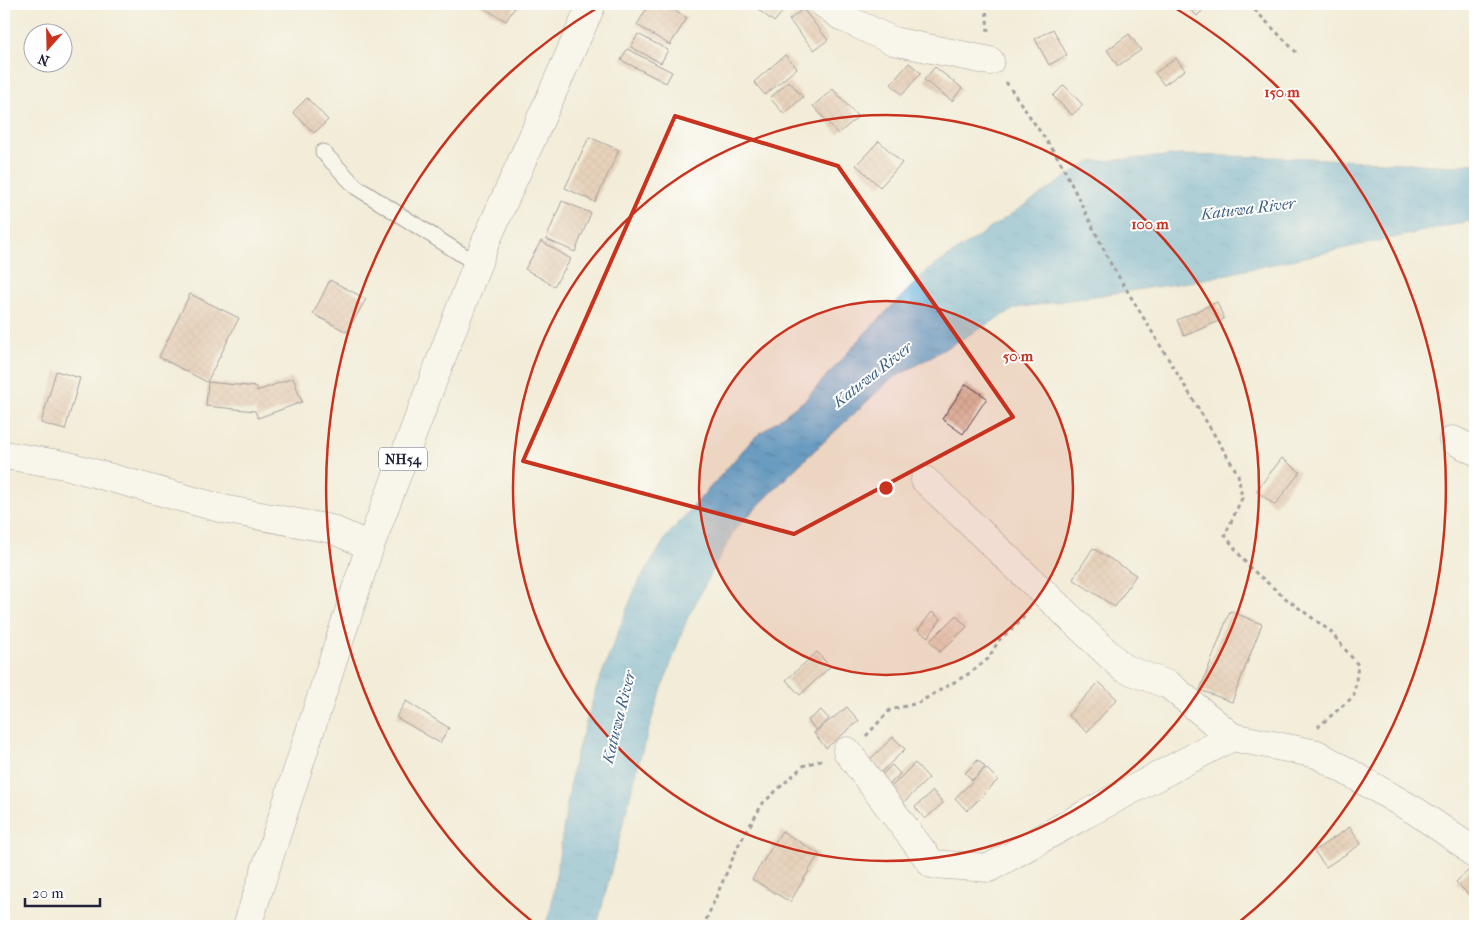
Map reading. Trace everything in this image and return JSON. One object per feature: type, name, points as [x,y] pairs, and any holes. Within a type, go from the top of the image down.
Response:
[{"type":"street","name":"NH54","points":[[247,926],[370,546],[477,264],[592,4]]},
{"type":"street","points":[[824,4],[842,17],[893,41],[990,61]]},
{"type":"street","points":[[4,455],[64,465],[223,509],[331,529],[370,546]]},
{"type":"street","points":[[925,480],[1123,668],[1169,685],[1232,737],[1318,754],[1417,812],[1465,845],[1475,855]]},
{"type":"street","points":[[848,751],[932,864],[989,868],[1084,815],[1232,737]]},
{"type":"lane","points":[[323,152],[356,187],[477,264]]},
{"type":"path","points":[[986,4],[990,61],[1035,122],[1059,159],[1111,264],[1238,474],[1242,498],[1225,536],[1248,566],[1330,631],[1358,664],[1354,696],[1315,730],[1318,754]]},
{"type":"path","points":[[1249,4],[1296,52]]},
{"type":"highlighted area","points":[[675,116],[838,166],[1013,417],[794,534],[523,461]]},
{"type":"water","name":"Katuwa River","points":[[1181,155],[1308,158],[1455,166],[1475,163],[1475,220],[1195,281],[1016,308],[890,380],[801,463],[735,529],[687,619],[657,702],[638,765],[597,926],[545,926],[551,908],[573,766],[596,689],[636,586],[667,536],[754,438],[805,400],[870,328],[928,270],[1089,162]]},
{"type":"building","points":[[477,4],[517,4],[506,21]]},
{"type":"building","points":[[649,4],[663,4],[687,18],[670,45],[637,25]]},
{"type":"building","points":[[755,4],[789,4],[774,22],[754,6]]},
{"type":"building","points":[[1184,4],[1209,4],[1197,16]]},
{"type":"building","points":[[803,9],[828,40],[814,50],[789,20]]},
{"type":"building","points":[[1053,29],[1067,55],[1049,65],[1035,39]]},
{"type":"building","points":[[638,34],[668,50],[661,63],[631,47]]},
{"type":"building","points":[[1129,34],[1141,50],[1118,66],[1107,50]]},
{"type":"building","points":[[627,49],[672,72],[666,83],[621,60]]},
{"type":"building","points":[[785,55],[797,68],[765,95],[754,82]]},
{"type":"building","points":[[1176,58],[1185,70],[1164,85],[1155,73]]},
{"type":"building","points":[[909,63],[921,73],[902,95],[891,84]]},
{"type":"building","points":[[935,67],[962,88],[952,101],[924,80]]},
{"type":"building","points":[[789,81],[803,97],[784,114],[770,98]]},
{"type":"building","points":[[1064,85],[1083,105],[1072,115],[1053,96]]},
{"type":"building","points":[[833,89],[858,117],[838,134],[813,106]]},
{"type":"building","points":[[307,98],[328,120],[314,133],[293,112]]},
{"type":"building","points":[[589,137],[619,150],[595,202],[565,188]]},
{"type":"building","points":[[879,141],[902,163],[880,187],[856,165]]},
{"type":"building","points":[[562,201],[591,213],[575,252],[546,239]]},
{"type":"building","points":[[541,241],[571,259],[554,286],[525,269]]},
{"type":"building","points":[[330,280],[366,299],[347,332],[313,314]]},
{"type":"building","points":[[190,294],[239,318],[207,382],[159,357]]},
{"type":"building","points":[[1217,302],[1224,319],[1184,336],[1177,320]]},
{"type":"building","points":[[56,371],[80,378],[65,430],[41,423]]},
{"type":"building","points":[[293,378],[302,402],[258,418],[255,411],[206,406],[208,382],[257,387],[257,391]]},
{"type":"building","points":[[966,384],[987,398],[963,434],[942,419]]},
{"type":"building","points":[[1282,458],[1300,472],[1275,505],[1256,491]]},
{"type":"building","points":[[1093,548],[1136,575],[1115,607],[1073,579]]},
{"type":"building","points":[[1230,611],[1262,624],[1232,702],[1200,690]]},
{"type":"building","points":[[932,612],[941,619],[928,637],[918,630]]},
{"type":"building","points":[[956,615],[967,627],[940,652],[930,641]]},
{"type":"building","points":[[817,652],[830,667],[800,695],[786,680]]},
{"type":"building","points":[[1099,682],[1117,699],[1087,732],[1068,715]]},
{"type":"building","points":[[406,701],[449,728],[440,743],[396,717]]},
{"type":"building","points":[[847,707],[859,721],[826,748],[814,733]]},
{"type":"building","points":[[821,710],[829,719],[816,730],[808,720]]},
{"type":"building","points":[[893,737],[905,749],[866,787],[854,775]]},
{"type":"building","points":[[978,760],[985,767],[972,780],[965,773]]},
{"type":"building","points":[[915,763],[929,778],[896,810],[882,796]]},
{"type":"building","points":[[892,765],[900,774],[880,794],[871,785]]},
{"type":"building","points":[[986,768],[998,780],[967,811],[955,798]]},
{"type":"building","points":[[933,791],[943,803],[925,819],[915,807]]},
{"type":"building","points":[[1350,827],[1361,844],[1326,867],[1314,851]]},
{"type":"building","points":[[782,831],[819,854],[790,902],[752,879]]},
{"type":"building","points":[[1469,870],[1475,876],[1475,890],[1469,895],[1456,882]]}]
